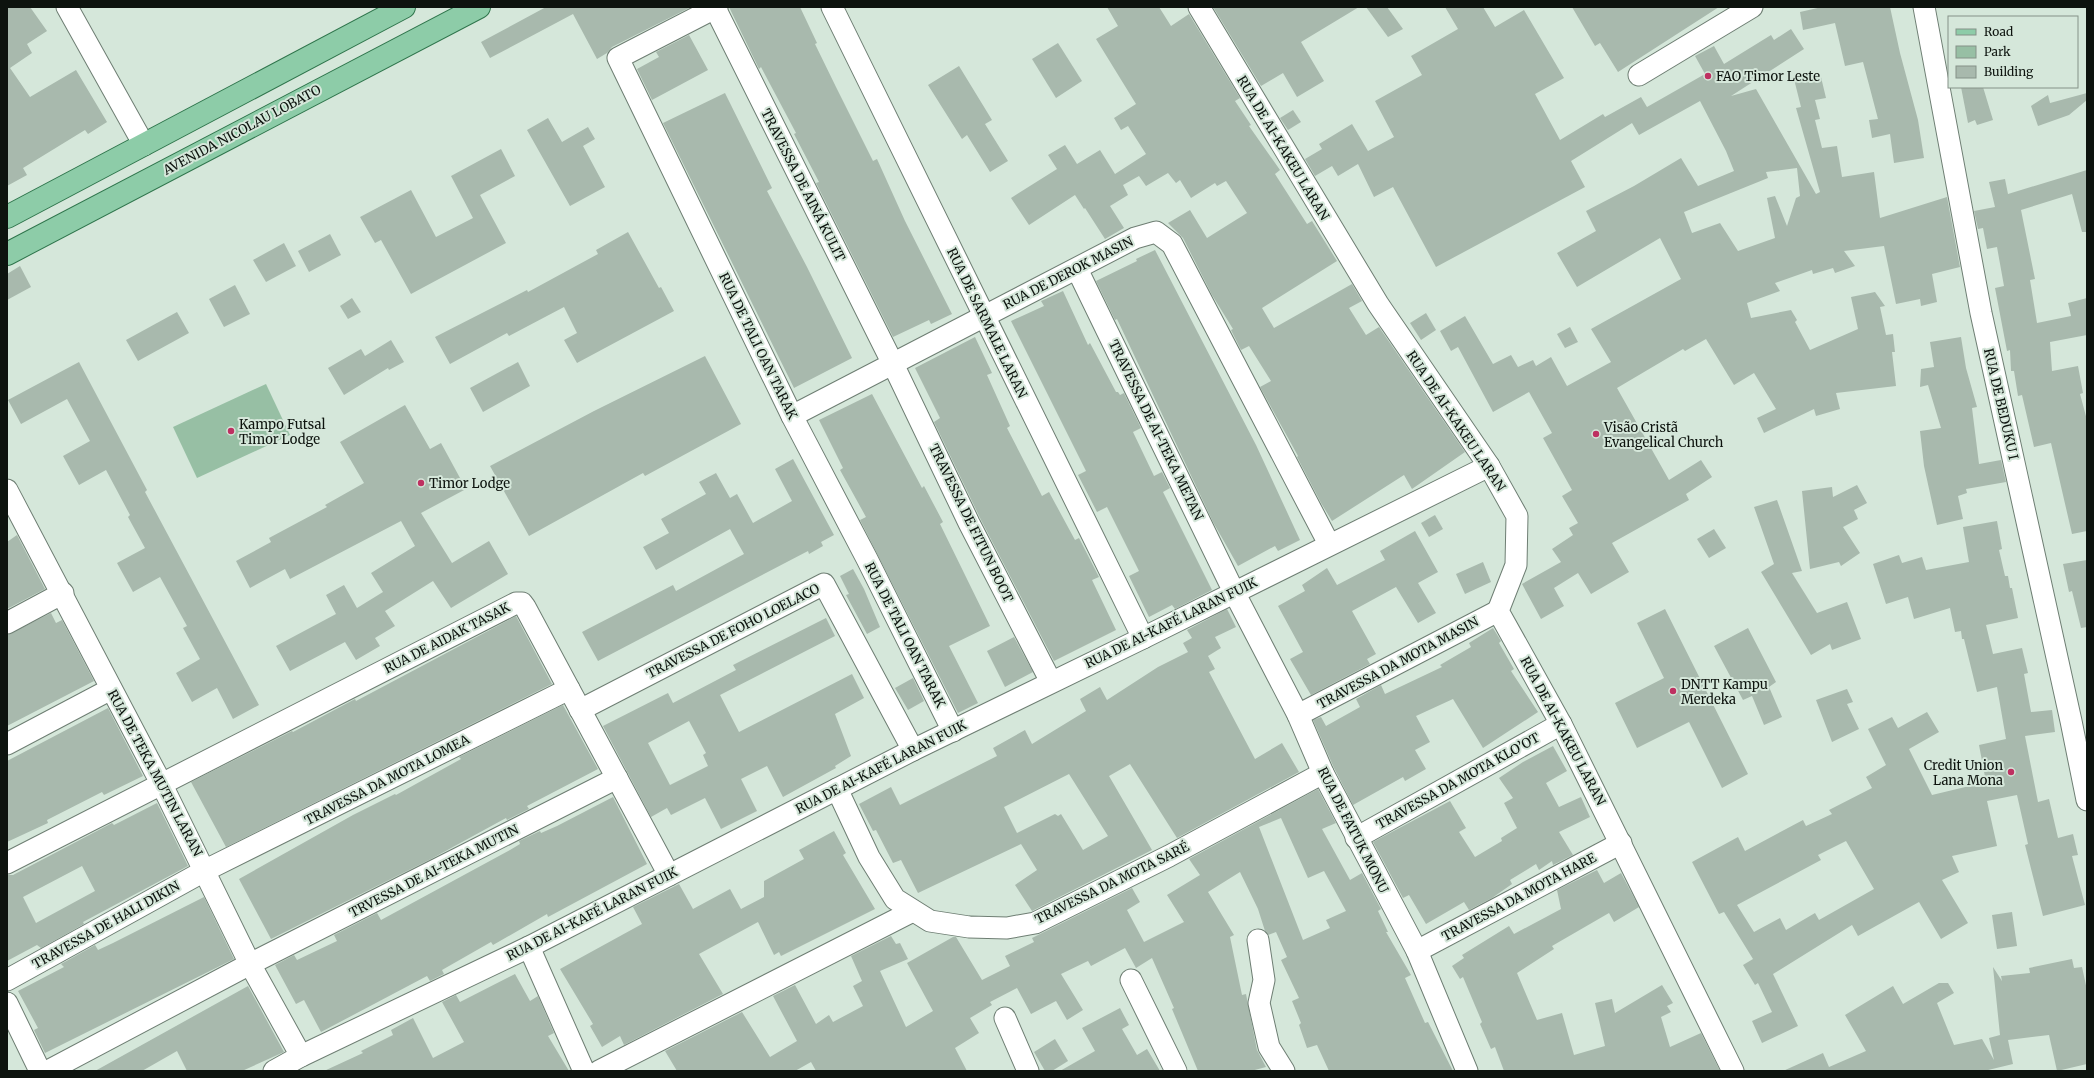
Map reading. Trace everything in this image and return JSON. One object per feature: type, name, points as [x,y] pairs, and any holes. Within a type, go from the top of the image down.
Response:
[{"type":"main road","points":[[7,217],[404,7]]},
{"type":"main road","name":"AVENIDA NICOLAU LOBATO","points":[[7,254],[478,7]]},
{"type":"street","points":[[67,7],[144,145]]},
{"type":"street","name":"RUA DE SARMALE LARAN","points":[[832,7],[1143,638]]},
{"type":"street","name":"RUA DE AI-KAKEU LARAN","points":[[1199,7],[1378,304],[1489,466],[1517,516],[1516,565],[1498,611],[1560,724],[1621,843],[1733,1071]]},
{"type":"street","points":[[1639,75],[1752,7]]},
{"type":"street","name":"RUA DE BEDUKU I","points":[[1924,7],[1981,313],[2087,800]]},
{"type":"street","name":"TRAVESSA DE AINÁ KULIT","points":[[716,8],[892,362]]},
{"type":"street","name":"RUA DE TALI OAN TARAK","points":[[716,8],[618,58],[792,416],[867,559],[953,731]]},
{"type":"street","name":"RUA DE DEROK MASIN","points":[[792,416],[892,362],[1077,269],[1135,238],[1156,232],[1172,244],[1329,544]]},
{"type":"street","name":"TRAVESSA DE AI-TEKA METAN","points":[[1077,269],[1234,592]]},
{"type":"street","name":"TRAVESSA DE FITUN BOOT","points":[[892,362],[969,523],[1051,682]]},
{"type":"street","name":"RUA DE AI-KAFÉ LARAN FUIK","points":[[274,1071],[301,1056],[529,947],[837,788],[1489,466]]},
{"type":"street","name":"RUA DE TEKA MUTIN LARAN","points":[[7,490],[14,520],[62,593],[206,870],[250,964],[301,1056]]},
{"type":"street","name":"TRAVESSA DE FOHO LOELACO","points":[[580,710],[824,584],[913,750]]},
{"type":"street","name":"RUA DE FATUK MONU","points":[[1234,592],[1298,715],[1323,773],[1356,838],[1417,951],[1467,1071]]},
{"type":"street","points":[[7,623],[62,593]]},
{"type":"street","name":"RUA DE AIDAK TASAK","points":[[161,783],[516,603],[522,603],[669,874]]},
{"type":"street","name":"TRAVESSA DA MOTA MASIN","points":[[1298,715],[1498,611]]},
{"type":"street","points":[[7,744],[111,689]]},
{"type":"street","name":"TRAVESSA DA MOTA LOMEA","points":[[206,870],[569,689]]},
{"type":"street","name":"TRAVESSA DA MOTA KLO’OT","points":[[1356,838],[1560,724]]},
{"type":"street","name":"TRAVESSA DA MOTA SARÉ","points":[[837,788],[869,857],[895,899],[930,921],[969,927],[1007,928],[1035,923],[1169,856],[1323,773]]},
{"type":"street","name":"TRVESSA DE AI-TEKA MUTIN","points":[[48,1071],[250,964],[617,778]]},
{"type":"street","points":[[7,863],[161,783]]},
{"type":"street","name":"TRAVESSA DA MOTA HARE","points":[[1417,951],[1621,843]]},
{"type":"street","name":"TRAVESSA DE HALI DIKIN","points":[[7,980],[206,870]]},
{"type":"street","points":[[599,1071],[913,911]]},
{"type":"street","points":[[1258,940],[1264,980],[1259,1003],[1269,1047],[1284,1071]]},
{"type":"street","points":[[529,947],[585,1071]]},
{"type":"street","points":[[1132,980],[1176,1071]]},
{"type":"street","points":[[7,1003],[40,1071]]},
{"type":"street","points":[[1005,1018],[1028,1071]]},
{"type":"green space","name":"Kampo Futsal Timor Lodge","points":[[266,384],[290,435],[197,478],[173,427]]},
{"type":"building","points":[[7,7],[30,7],[47,31],[27,44],[32,53],[10,68],[30,97],[76,70],[107,122],[88,134],[85,130],[23,168],[27,175],[7,186]]},
{"type":"building","points":[[546,7],[691,7],[612,47],[607,53],[597,59],[573,14],[490,58],[481,42]]},
{"type":"building","points":[[729,7],[800,7],[817,43],[815,44],[836,87],[873,161],[877,159],[905,221],[952,314],[931,324],[929,320],[893,337],[816,183],[819,182],[794,134],[796,133],[761,67],[759,69]]},
{"type":"building","points":[[1107,7],[1159,7],[1171,26],[1189,14],[1240,98],[1235,101],[1251,125],[1249,126],[1280,170],[1275,174],[1307,224],[1312,221],[1337,261],[1262,308],[1274,328],[1352,284],[1362,301],[1349,308],[1366,335],[1379,327],[1465,452],[1412,489],[1404,475],[1332,521],[1260,387],[1271,381],[1249,346],[1241,350],[1231,330],[1233,329],[1212,295],[1183,238],[1168,223],[1190,210],[1207,238],[1247,213],[1226,181],[1217,186],[1215,183],[1191,198],[1180,180],[1176,183],[1168,173],[1146,186],[1139,176],[1123,185],[1128,195],[1110,206],[1124,228],[1105,239],[1075,195],[1029,225],[1011,198],[1057,169],[1048,155],[1065,145],[1077,164],[1100,150],[1115,174],[1146,154],[1128,126],[1121,130],[1114,118],[1136,104],[1096,39],[1118,26]]},
{"type":"building","points":[[1213,7],[1359,7],[1301,42],[1324,81],[1297,97],[1283,73],[1261,86]]},
{"type":"building","points":[[1366,7],[1387,7],[1403,29],[1388,37]]},
{"type":"building","points":[[1445,7],[1483,7],[1495,27],[1524,10],[1564,78],[1535,94],[1560,140],[1603,114],[1605,117],[1641,97],[1647,107],[1705,74],[1695,56],[1714,46],[1724,64],[1771,35],[1774,40],[1791,29],[1804,49],[1731,96],[1756,89],[1816,194],[1820,192],[1796,108],[1801,107],[1794,79],[1820,73],[1826,98],[1815,100],[1820,119],[1815,120],[1822,148],[1837,146],[1842,177],[1874,172],[1880,218],[1947,197],[1960,267],[1932,274],[1937,302],[1921,306],[1920,299],[1896,304],[1884,246],[1844,251],[1855,266],[1835,273],[1833,268],[1813,274],[1812,270],[1775,283],[1780,291],[1747,303],[1751,318],[1791,310],[1797,320],[1795,322],[1810,350],[1858,329],[1851,297],[1875,292],[1885,306],[1880,307],[1886,335],[1893,334],[1895,352],[1892,352],[1896,386],[1836,393],[1840,409],[1816,416],[1814,409],[1764,433],[1757,418],[1776,409],[1754,373],[1734,385],[1706,339],[1685,351],[1683,349],[1617,388],[1669,480],[1701,460],[1712,477],[1686,494],[1689,500],[1612,543],[1629,572],[1591,594],[1578,573],[1554,588],[1564,606],[1541,619],[1522,584],[1561,562],[1552,549],[1573,535],[1569,528],[1578,523],[1562,496],[1572,490],[1543,438],[1552,433],[1529,392],[1493,412],[1458,347],[1451,351],[1440,331],[1465,316],[1493,364],[1511,355],[1518,367],[1533,360],[1536,366],[1551,357],[1567,386],[1611,362],[1591,329],[1681,279],[1660,238],[1577,287],[1557,253],[1596,231],[1586,211],[1634,186],[1681,158],[1698,186],[1734,171],[1726,151],[1700,101],[1639,135],[1632,123],[1571,161],[1585,187],[1436,267],[1393,187],[1374,197],[1358,164],[1338,176],[1332,166],[1315,176],[1305,159],[1322,149],[1319,144],[1352,124],[1368,151],[1394,137],[1375,101],[1422,75],[1411,56],[1458,29]],"holes":[[[1797,168],[1800,196],[1796,198],[1787,226],[1775,196],[1767,198],[1775,238],[1738,251],[1720,223],[1692,233],[1684,212],[1768,178],[1766,172]]]},
{"type":"building","points":[[1572,7],[1719,7],[1618,72],[1600,43],[1595,46]]},
{"type":"building","points":[[1822,7],[1890,7],[1900,53],[1918,120],[1924,158],[1894,163],[1890,134],[1872,138],[1869,120],[1878,119],[1863,62],[1845,66],[1835,23],[1803,30],[1800,12]]},
{"type":"building","points":[[689,35],[708,70],[652,100],[637,69],[659,57],[656,52]]},
{"type":"building","points":[[1058,43],[1082,81],[1056,98],[1032,59]]},
{"type":"building","points":[[959,66],[992,120],[985,124],[1008,161],[990,172],[967,135],[962,139],[928,85]]},
{"type":"building","points":[[1961,88],[1983,88],[1993,120],[1977,125],[1975,120],[1968,123]]},
{"type":"building","points":[[725,93],[772,188],[767,191],[852,358],[794,388],[663,123]]},
{"type":"building","points":[[2087,93],[2087,100],[2069,115],[2038,126],[2031,106],[2048,95],[2050,103]]},
{"type":"building","points":[[1293,110],[1301,122],[1288,130],[1280,118]]},
{"type":"building","points":[[548,118],[562,142],[588,127],[595,139],[583,146],[605,187],[570,206],[527,130]]},
{"type":"building","points":[[501,149],[515,176],[480,195],[506,243],[411,294],[381,240],[375,243],[360,217],[411,190],[436,237],[473,218],[451,176]]},
{"type":"building","points":[[2087,170],[2087,232],[2082,232],[2072,194],[2021,210],[2035,279],[2030,280],[2037,323],[2071,316],[2068,303],[2087,298],[2087,335],[2050,342],[2052,371],[2078,366],[2083,393],[2080,394],[2087,420],[2087,531],[2072,534],[2051,443],[2034,447],[2022,395],[2018,396],[2014,371],[2011,371],[2010,350],[2007,351],[1995,288],[2004,286],[1997,247],[1987,249],[1983,228],[1978,229],[1974,211],[1995,207],[1989,182],[2005,179],[2008,194]]},
{"type":"building","points":[[628,232],[659,288],[661,287],[674,311],[577,363],[564,340],[577,333],[564,307],[509,336],[507,333],[450,364],[435,337],[527,290],[528,292],[598,254],[596,250]]},
{"type":"building","points":[[330,234],[341,255],[309,272],[298,251]]},
{"type":"building","points":[[284,243],[296,266],[266,282],[253,260]]},
{"type":"building","points":[[1155,250],[1256,445],[1300,540],[1278,551],[1275,546],[1238,566],[1213,522],[1117,319],[1115,320],[1096,281],[1137,261],[1136,259]]},
{"type":"building","points":[[20,266],[31,287],[7,300],[7,274]]},
{"type":"building","points":[[235,285],[250,314],[224,327],[209,299]]},
{"type":"building","points":[[1063,291],[1088,345],[1090,343],[1116,392],[1120,395],[1124,393],[1141,428],[1133,432],[1154,476],[1162,472],[1170,488],[1163,492],[1212,590],[1175,609],[1172,605],[1149,617],[1129,576],[1139,571],[1107,507],[1097,512],[1078,475],[1086,471],[1011,321],[1044,306],[1041,301]]},
{"type":"building","points":[[352,298],[361,312],[348,319],[340,306]]},
{"type":"building","points":[[177,312],[189,333],[138,361],[126,340]]},
{"type":"building","points":[[1426,313],[1436,330],[1421,340],[1410,323]]},
{"type":"building","points":[[1570,327],[1578,342],[1565,348],[1557,334]]},
{"type":"building","points":[[975,337],[992,373],[987,375],[1010,426],[1007,428],[1042,496],[1049,492],[1075,540],[1079,538],[1099,577],[1092,580],[1116,630],[1054,661],[981,520],[934,422],[940,418],[915,368]]},
{"type":"building","points":[[1961,337],[1966,368],[1977,407],[1972,408],[1979,464],[2001,460],[2006,482],[1966,489],[1967,493],[1958,496],[1963,519],[1937,525],[1924,466],[1920,431],[1941,428],[1928,385],[1920,387],[1921,369],[1934,367],[1930,342]]},
{"type":"building","points":[[391,340],[404,362],[389,370],[388,368],[344,395],[328,368],[361,349],[365,356]]},
{"type":"building","points":[[705,356],[741,424],[645,476],[643,473],[529,536],[490,466],[594,411]]},
{"type":"building","points":[[79,362],[147,490],[145,492],[259,705],[233,719],[217,688],[192,702],[176,673],[200,659],[183,628],[187,626],[160,577],[133,592],[117,563],[145,548],[128,517],[130,515],[106,470],[79,485],[63,456],[90,441],[67,399],[21,424],[8,400]]},
{"type":"building","points":[[518,362],[530,386],[483,412],[470,388]]},
{"type":"building","points":[[872,394],[922,488],[924,486],[943,522],[940,524],[990,626],[949,646],[978,703],[958,713],[860,520],[866,517],[840,470],[843,468],[819,420]]},
{"type":"building","points":[[405,405],[430,449],[441,443],[466,489],[421,513],[452,563],[489,541],[508,574],[451,608],[433,581],[385,611],[395,626],[375,638],[380,646],[356,660],[345,642],[290,671],[276,646],[336,614],[326,595],[344,585],[357,608],[383,592],[371,573],[415,546],[401,521],[290,579],[285,569],[250,588],[236,561],[271,542],[269,538],[327,507],[325,505],[364,483],[340,442]]},
{"type":"building","points":[[793,459],[834,535],[821,542],[823,546],[809,554],[808,551],[598,661],[582,632],[673,585],[676,591],[744,554],[730,529],[656,570],[643,547],[669,533],[661,519],[706,494],[699,482],[716,473],[730,498],[737,494],[753,523],[792,501],[775,469]]},
{"type":"building","points":[[1857,485],[1867,503],[1854,510],[1858,519],[1843,527],[1860,553],[1841,566],[1839,562],[1810,569],[1802,491],[1832,487],[1833,497]]},
{"type":"building","points":[[1777,500],[1802,571],[1792,573],[1817,613],[1847,602],[1861,639],[1832,650],[1830,644],[1811,655],[1761,572],[1774,564],[1754,507]]},
{"type":"building","points":[[1435,515],[1443,529],[1429,537],[1421,523]]},
{"type":"building","points":[[1997,521],[2002,549],[1999,550],[2005,576],[2008,576],[2010,588],[2012,588],[2018,618],[1986,625],[1993,654],[2022,648],[2028,673],[2024,674],[2031,712],[2052,710],[2055,732],[2025,736],[2038,802],[2049,799],[2058,838],[2073,834],[2078,855],[2072,856],[2085,905],[2043,916],[2025,845],[2028,844],[2017,795],[1987,801],[1997,846],[1952,856],[1959,872],[1942,880],[1968,923],[1941,939],[1919,902],[1858,936],[1852,925],[1773,974],[1798,1026],[1762,1043],[1752,1021],[1772,1012],[1758,983],[1755,985],[1743,965],[1753,959],[1724,912],[1719,914],[1692,862],[1738,837],[1745,851],[1803,820],[1806,826],[1832,814],[1829,810],[1872,788],[1866,777],[1886,765],[1868,729],[1892,717],[1898,728],[1927,712],[1939,732],[1909,749],[1932,795],[1986,782],[1979,745],[2006,739],[1997,687],[1977,692],[1964,639],[1962,639],[1961,631],[1955,632],[1950,608],[1914,619],[1908,597],[1886,604],[1873,564],[1899,555],[1902,563],[1922,557],[1926,570],[1969,562],[1963,527]],"holes":[[[1846,841],[1874,889],[1819,920],[1815,913],[1786,930],[1780,918],[1754,932],[1737,905],[1821,860],[1818,855]]]},
{"type":"building","points":[[1714,529],[1726,548],[1709,558],[1697,539]]},
{"type":"building","points":[[1415,531],[1438,572],[1418,583],[1436,613],[1418,623],[1396,587],[1352,611],[1376,654],[1367,659],[1370,664],[1311,695],[1290,659],[1303,652],[1278,606],[1305,591],[1302,585],[1327,568],[1337,585],[1385,560],[1380,551]]},
{"type":"building","points":[[17,535],[45,589],[7,609],[7,542]]},
{"type":"building","points":[[2087,560],[2087,627],[2081,628],[2072,591],[2069,592],[2063,564]]},
{"type":"building","points":[[1483,562],[1491,582],[1465,594],[1456,574]]},
{"type":"building","points":[[853,569],[864,589],[880,627],[867,634],[846,595],[849,594],[840,576]]},
{"type":"building","points":[[1227,609],[1236,627],[1215,637],[1221,648],[1208,656],[1215,669],[1209,672],[1255,759],[1282,743],[1299,772],[1177,838],[1130,764],[1109,776],[1152,850],[1032,911],[1015,885],[1037,870],[1021,844],[918,893],[901,860],[893,863],[876,830],[873,831],[859,804],[891,787],[900,805],[997,756],[993,748],[1025,730],[1032,744],[1086,711],[1080,699],[1100,687],[1107,700],[1158,667],[1188,652],[1183,643],[1192,638],[1187,630]],"holes":[[[1069,774],[1108,836],[1083,850],[1061,814],[1058,816],[1055,814],[1017,833],[1004,807]]]},
{"type":"building","name":"DNTT Kampu Merdeka","points":[[1665,609],[1748,774],[1722,788],[1689,722],[1637,748],[1615,703],[1664,678],[1637,623]]},
{"type":"building","points":[[51,613],[56,623],[62,620],[94,681],[7,726],[7,635]]},
{"type":"building","points":[[516,616],[552,684],[226,847],[191,782],[292,731],[293,732],[355,699],[356,701]]},
{"type":"building","points":[[826,618],[835,636],[720,695],[739,732],[852,674],[864,698],[835,714],[851,756],[835,766],[836,768],[783,797],[767,766],[741,779],[757,811],[721,829],[705,798],[671,815],[667,808],[651,817],[603,726],[668,693],[673,703],[736,670],[733,665]],"holes":[[[689,721],[706,753],[703,755],[708,766],[670,785],[648,743]]]},
{"type":"building","points":[[1493,628],[1501,641],[1499,643],[1514,669],[1511,671],[1538,712],[1483,748],[1453,699],[1416,716],[1430,742],[1415,750],[1426,769],[1405,781],[1403,777],[1353,805],[1334,768],[1313,720],[1321,717],[1326,726],[1360,707],[1356,699],[1381,685],[1385,694],[1442,667],[1440,665],[1471,647],[1469,643]]},
{"type":"building","points":[[1748,628],[1776,682],[1769,687],[1782,717],[1764,725],[1752,696],[1743,700],[1714,646]]},
{"type":"building","points":[[1014,637],[1033,672],[1005,687],[987,651]]},
{"type":"building","points":[[913,678],[924,701],[908,710],[895,688]]},
{"type":"building","points":[[1847,689],[1853,702],[1847,704],[1859,729],[1832,742],[1816,700]]},
{"type":"building","points":[[563,705],[598,769],[527,806],[529,809],[507,820],[506,818],[431,859],[271,939],[239,879],[353,815],[395,794],[396,795],[461,759],[459,757]]},
{"type":"building","points":[[108,708],[143,776],[104,795],[102,792],[47,820],[48,823],[7,842],[7,761]]},
{"type":"building","points":[[1553,746],[1567,771],[1546,783],[1559,807],[1581,797],[1590,817],[1559,832],[1573,855],[1553,865],[1552,861],[1539,870],[1536,864],[1510,880],[1512,884],[1492,898],[1469,910],[1464,902],[1426,924],[1409,895],[1403,898],[1373,842],[1450,801],[1466,828],[1459,832],[1475,857],[1502,841],[1501,838],[1517,828],[1504,803],[1513,798],[1499,778],[1523,762]]},
{"type":"building","points":[[1318,789],[1336,823],[1322,829],[1350,880],[1362,873],[1381,909],[1378,911],[1388,932],[1386,932],[1411,975],[1405,978],[1425,1023],[1428,1022],[1453,1071],[1329,1071],[1317,1045],[1307,1048],[1299,1025],[1301,1023],[1292,1001],[1299,998],[1281,960],[1287,957],[1276,932],[1268,935],[1265,931],[1258,909],[1240,872],[1208,892],[1234,935],[1230,937],[1242,995],[1246,994],[1257,1050],[1266,1067],[1251,1071],[1198,1071],[1172,1009],[1174,1008],[1152,958],[1136,968],[1125,948],[1091,966],[1088,961],[1061,974],[1083,1010],[1067,1020],[1056,1001],[1031,1014],[1017,988],[990,1002],[992,1005],[970,1018],[979,1033],[955,1048],[967,1071],[816,1071],[811,1062],[795,1071],[677,1071],[665,1051],[742,1012],[770,1057],[797,1041],[773,996],[795,985],[816,1024],[829,1015],[833,1022],[863,1006],[853,986],[862,981],[851,956],[891,936],[896,944],[900,943],[908,959],[880,971],[906,1027],[933,1011],[907,963],[953,937],[956,937],[982,980],[1010,966],[1005,956],[1034,942],[1032,938],[1132,888],[1140,902],[1127,910],[1144,942],[1184,922],[1167,895],[1200,875],[1189,859]],"holes":[[[1281,818],[1308,878],[1324,871],[1346,911],[1326,920],[1330,928],[1303,940],[1259,827]]]},
{"type":"building","points":[[613,797],[647,864],[548,917],[547,914],[493,945],[491,942],[442,970],[444,974],[430,981],[427,976],[321,1032],[304,1000],[296,1004],[275,965],[294,955],[297,960],[337,941],[334,935],[377,913],[381,920],[510,850],[520,844],[519,841],[540,831],[541,833],[557,826]]},
{"type":"building","points":[[157,803],[188,866],[83,922],[84,924],[41,948],[37,945],[7,961],[7,875],[13,875],[112,823],[114,825]],"holes":[[[82,866],[95,891],[36,923],[23,897]]]},
{"type":"building","points":[[834,831],[846,853],[843,855],[875,909],[781,956],[779,952],[774,955],[758,922],[699,954],[723,994],[624,1045],[620,1036],[602,1047],[590,1026],[593,1024],[560,969],[642,924],[633,907],[679,884],[693,909],[730,889],[741,909],[764,897],[764,881],[804,859],[799,850]]},
{"type":"building","points":[[1597,870],[1604,883],[1621,873],[1639,907],[1614,922],[1609,913],[1552,946],[1554,949],[1517,973],[1537,1020],[1562,1013],[1574,1055],[1605,1046],[1595,1003],[1612,999],[1615,1013],[1662,985],[1673,1003],[1667,1006],[1671,1012],[1661,1017],[1670,1047],[1701,1033],[1720,1071],[1504,1071],[1495,1047],[1491,1049],[1480,1024],[1482,1022],[1463,977],[1460,979],[1452,966],[1464,958],[1462,955],[1509,926],[1514,934],[1561,909],[1557,890]]},
{"type":"building","points":[[204,897],[234,959],[45,1053],[34,1030],[38,1028],[18,991],[64,967],[61,964],[95,945],[98,950]]},
{"type":"building","points":[[2012,912],[2017,946],[1997,949],[1992,915]]},
{"type":"building","points":[[2072,959],[2074,968],[2082,967],[2087,990],[2087,1064],[2057,1071],[2049,1035],[2008,1040],[2013,1064],[1984,1071],[1783,1071],[1823,1053],[1829,1067],[1866,1051],[1845,1015],[1893,986],[1903,1004],[1939,983],[1948,983],[1954,993],[1937,1003],[1954,1045],[1982,1039],[1994,1060],[1989,1038],[2000,1035],[1993,967],[2002,981],[2001,976],[2030,973],[2029,968]]},
{"type":"building","points":[[515,974],[530,1001],[538,996],[554,1033],[548,1036],[569,1071],[324,1071],[363,1053],[361,1051],[393,1035],[391,1030],[413,1018],[433,1058],[464,1042],[442,1002],[456,995],[460,1002]]},
{"type":"building","points":[[248,986],[284,1052],[242,1071],[187,1071],[177,1051],[142,1071],[95,1071]]},
{"type":"building","points":[[1120,1008],[1129,1025],[1122,1029],[1137,1055],[1147,1049],[1160,1071],[1060,1071],[1095,1051],[1082,1028]]},
{"type":"building","points":[[1055,1039],[1068,1061],[1052,1071],[1045,1071],[1034,1052]]},
{"type":"place","name":"FAO Timor Leste","points":[[1708,76]]},
{"type":"place","name":"Kampo Futsal Timor Lodge","points":[[231,431]]},
{"type":"place","name":"Visão Cristã Evangelical Church","points":[[1596,434]]},
{"type":"place","name":"Timor Lodge","points":[[421,483]]},
{"type":"place","name":"DNTT Kampu Merdeka","points":[[1673,691]]},
{"type":"place","name":"Credit Union Lana Mona","points":[[2011,772]]}]
